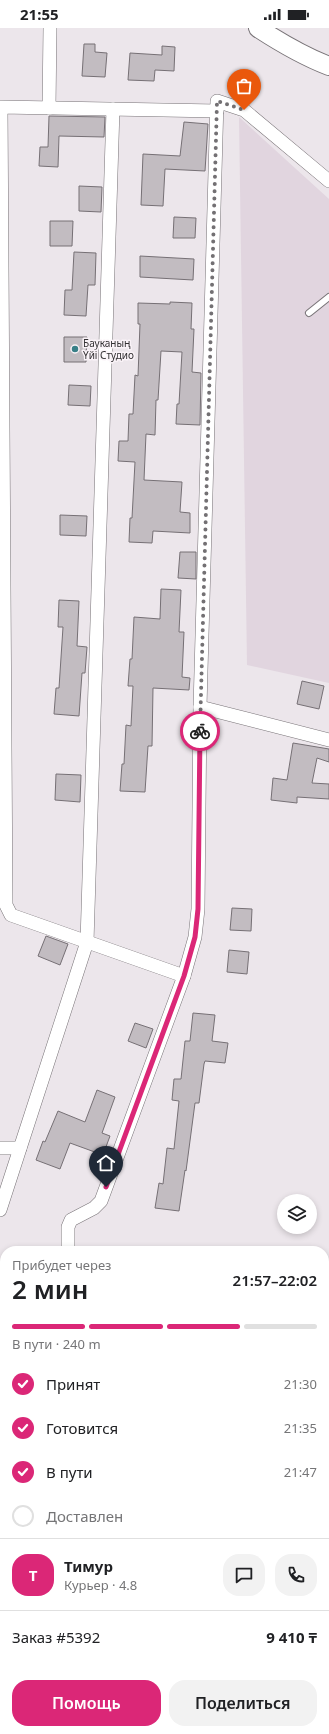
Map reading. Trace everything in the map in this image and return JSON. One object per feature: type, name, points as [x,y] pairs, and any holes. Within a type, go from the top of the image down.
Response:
[{"type":"main road","points":[[258,28],[297,52],[329,66]]},
{"type":"street","points":[[49,108],[50,28]]},
{"type":"street","points":[[184,976],[11,915],[6,905],[1,106],[113,109],[217,106],[244,110],[329,182]]},
{"type":"street","points":[[68,1246],[68,1227],[71,1220],[94,1208],[101,1201],[184,976],[195,937],[198,909],[200,707],[217,106]]},
{"type":"street","points":[[0,1210],[87,942],[113,109]]},
{"type":"street","points":[[200,707],[329,740]]},
{"type":"street","points":[[0,1148],[20,1148]]},
{"type":"lane","points":[[309,313],[329,297]]},
{"type":"shaded area","points":[[239,117],[329,199],[329,683],[247,665]]},
{"type":"building","points":[[84,44],[95,44],[95,52],[107,53],[105,77],[82,76]]},
{"type":"building","points":[[162,46],[175,47],[174,71],[155,70],[154,81],[128,80],[130,53],[162,55]]},
{"type":"building","points":[[49,116],[105,117],[104,137],[59,136],[58,167],[39,166],[40,147],[48,147]]},
{"type":"building","points":[[184,122],[208,124],[205,171],[165,169],[163,206],[141,205],[143,154],[180,156]]},
{"type":"building","points":[[79,186],[102,187],[101,212],[79,211]]},
{"type":"building","points":[[174,217],[196,218],[195,238],[173,238]]},
{"type":"building","points":[[50,221],[73,221],[72,246],[50,246]]},
{"type":"building","points":[[74,252],[96,253],[95,285],[88,285],[86,316],[64,315],[65,290],[72,290]]},
{"type":"building","points":[[140,256],[194,259],[193,280],[140,277]]},
{"type":"building","points":[[170,302],[192,303],[191,329],[194,329],[192,372],[201,373],[200,425],[176,424],[177,404],[179,404],[182,352],[161,351],[158,400],[156,400],[155,435],[146,434],[144,480],[182,482],[180,512],[190,513],[190,533],[153,531],[152,543],[129,542],[135,462],[118,461],[119,441],[128,441],[129,414],[133,414],[135,375],[138,376],[140,324],[138,324],[138,303],[170,304]]},
{"type":"building","name":"Бауканың Үйі Студио","points":[[64,337],[87,337],[86,362],[64,362]]},
{"type":"building","points":[[69,385],[91,386],[90,406],[68,405]]},
{"type":"building","points":[[60,515],[87,516],[86,536],[60,535]]},
{"type":"building","points":[[180,552],[196,552],[196,579],[178,578]]},
{"type":"building","points":[[161,589],[181,590],[179,632],[184,632],[182,677],[190,678],[189,690],[153,688],[152,746],[148,746],[145,792],[120,791],[122,764],[124,764],[126,725],[131,726],[133,686],[128,686],[130,659],[132,659],[134,617],[160,619]]},
{"type":"building","points":[[59,600],[79,601],[77,646],[87,647],[85,673],[82,673],[79,716],[54,714],[56,688],[59,688],[63,627],[58,627]]},
{"type":"building","points":[[302,681],[324,686],[319,709],[297,704]]},
{"type":"building","points":[[293,743],[329,749],[329,762],[317,758],[312,783],[329,784],[329,799],[297,797],[297,803],[271,800],[273,778],[287,780]]},
{"type":"building","points":[[56,774],[81,775],[80,802],[55,800]]},
{"type":"building","points":[[232,908],[252,909],[251,931],[230,930]]},
{"type":"building","points":[[46,936],[68,944],[60,965],[38,956]]},
{"type":"building","points":[[229,950],[249,952],[247,974],[227,972]]},
{"type":"building","points":[[193,1013],[215,1015],[212,1041],[228,1043],[225,1063],[205,1061],[204,1064],[199,1103],[195,1103],[179,1211],[155,1208],[159,1183],[163,1184],[167,1148],[174,1149],[179,1101],[172,1100],[174,1079],[181,1079],[185,1041],[190,1041]]},
{"type":"building","points":[[135,1023],[153,1029],[146,1048],[128,1041]]},
{"type":"building","points":[[97,1090],[115,1097],[102,1133],[110,1136],[103,1155],[70,1143],[60,1169],[36,1160],[43,1141],[45,1142],[58,1111],[85,1122]]},
{"type":"way so far","points":[[200,731],[217,101],[244,110]]},
{"type":"place","name":"Бауканың Үйі Студио","points":[[75,349]]},
{"type":"route","points":[[106,1187],[184,976],[195,937],[198,909],[200,731]]}]
